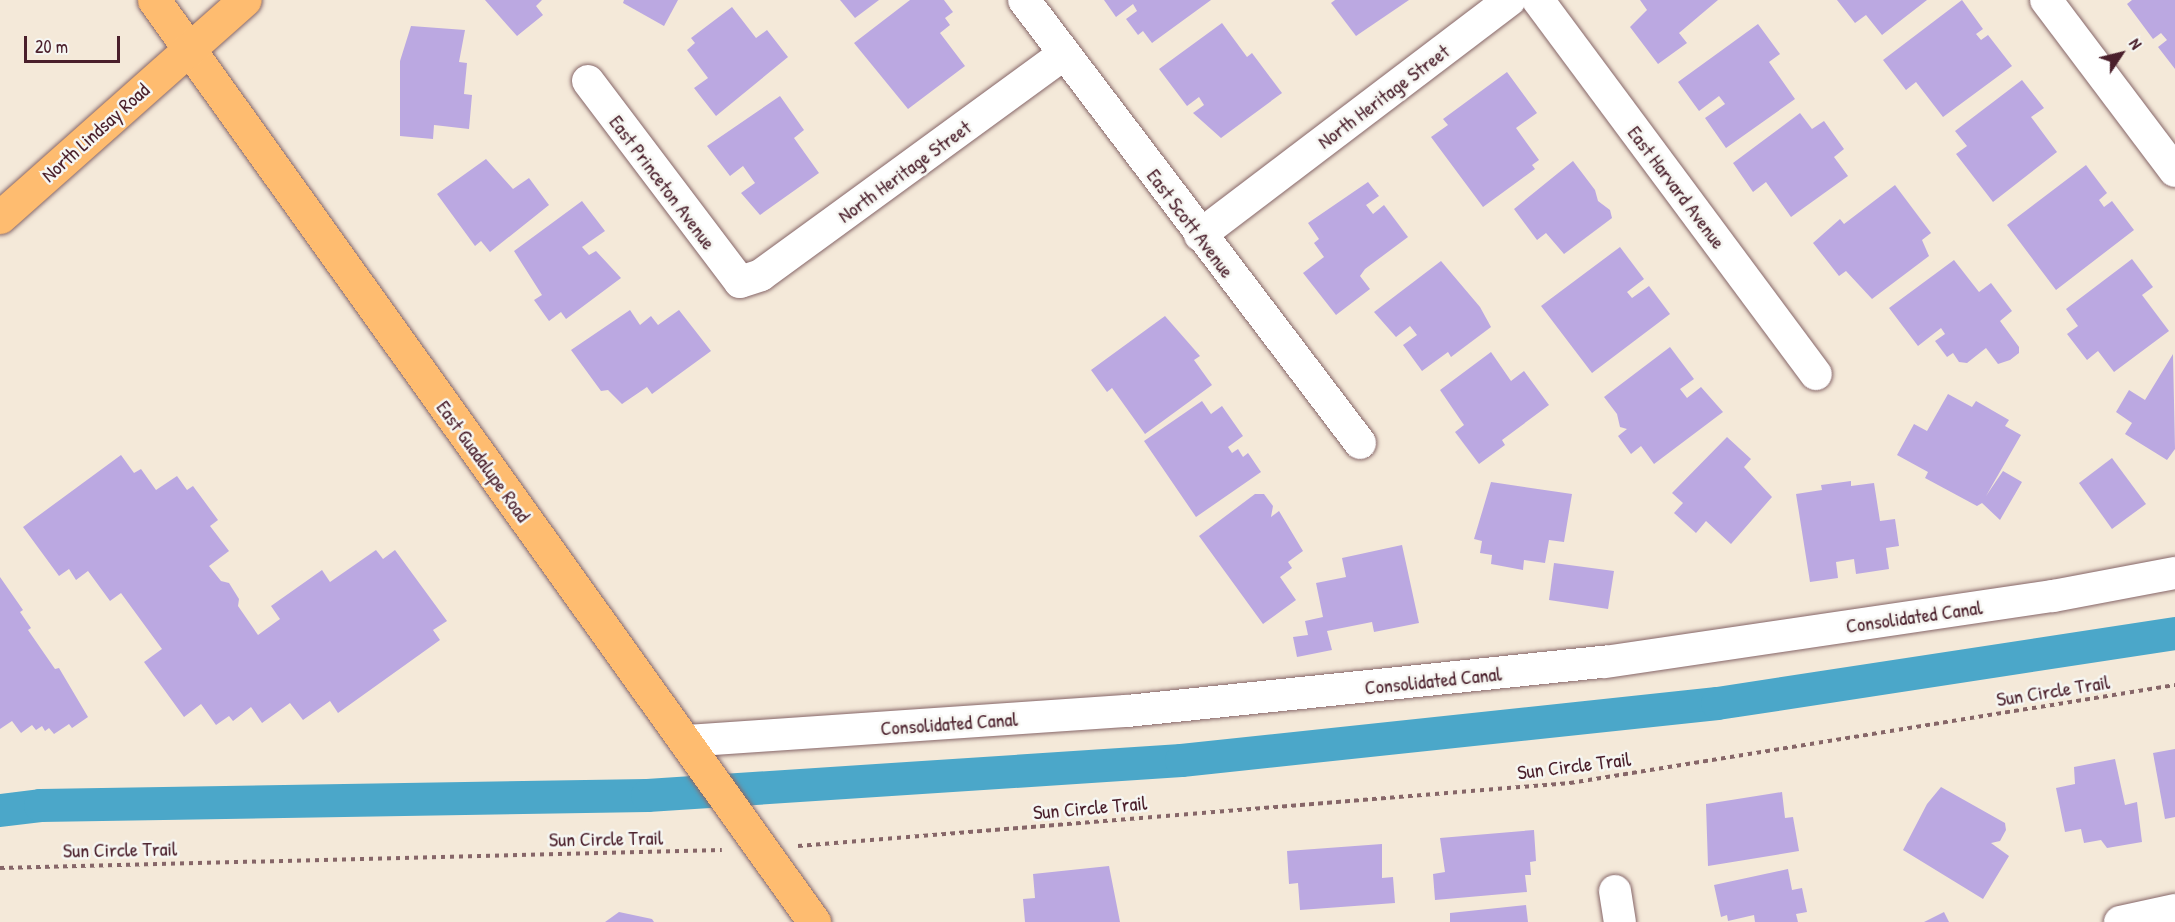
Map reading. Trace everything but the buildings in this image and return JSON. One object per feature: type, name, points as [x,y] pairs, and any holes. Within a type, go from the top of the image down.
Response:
[{"type":"main road","name":"East Guadalupe Road","points":[[154,0],[814,922]]},
{"type":"main road","name":"North Lindsay Road","points":[[0,217],[244,0]]},
{"type":"street","name":"East Scott Avenue","points":[[1024,0],[1360,443]]},
{"type":"street","name":"North Heritage Street","points":[[1200,235],[1510,0]]},
{"type":"street","name":"East Harvard Avenue","points":[[1538,0],[1816,374]]},
{"type":"street","points":[[2046,0],[2175,171]]},
{"type":"street","name":"North Heritage Street","points":[[740,282],[761,275],[1064,54]]},
{"type":"street","name":"East Princeton Avenue","points":[[588,81],[740,282]]},
{"type":"street","name":"Consolidated Canal","points":[[689,747],[1127,711],[1605,662],[2053,596],[2175,573]]},
{"type":"street","points":[[1615,891],[1620,922]]},
{"type":"street","points":[[2120,922],[2175,910]]},
{"type":"path","name":"Sun Circle Trail","points":[[0,868],[754,839],[1570,783],[2175,685]]},
{"type":"waterway","points":[[0,810],[40,805],[647,795],[1181,760],[1717,703],[2175,633]]}]
